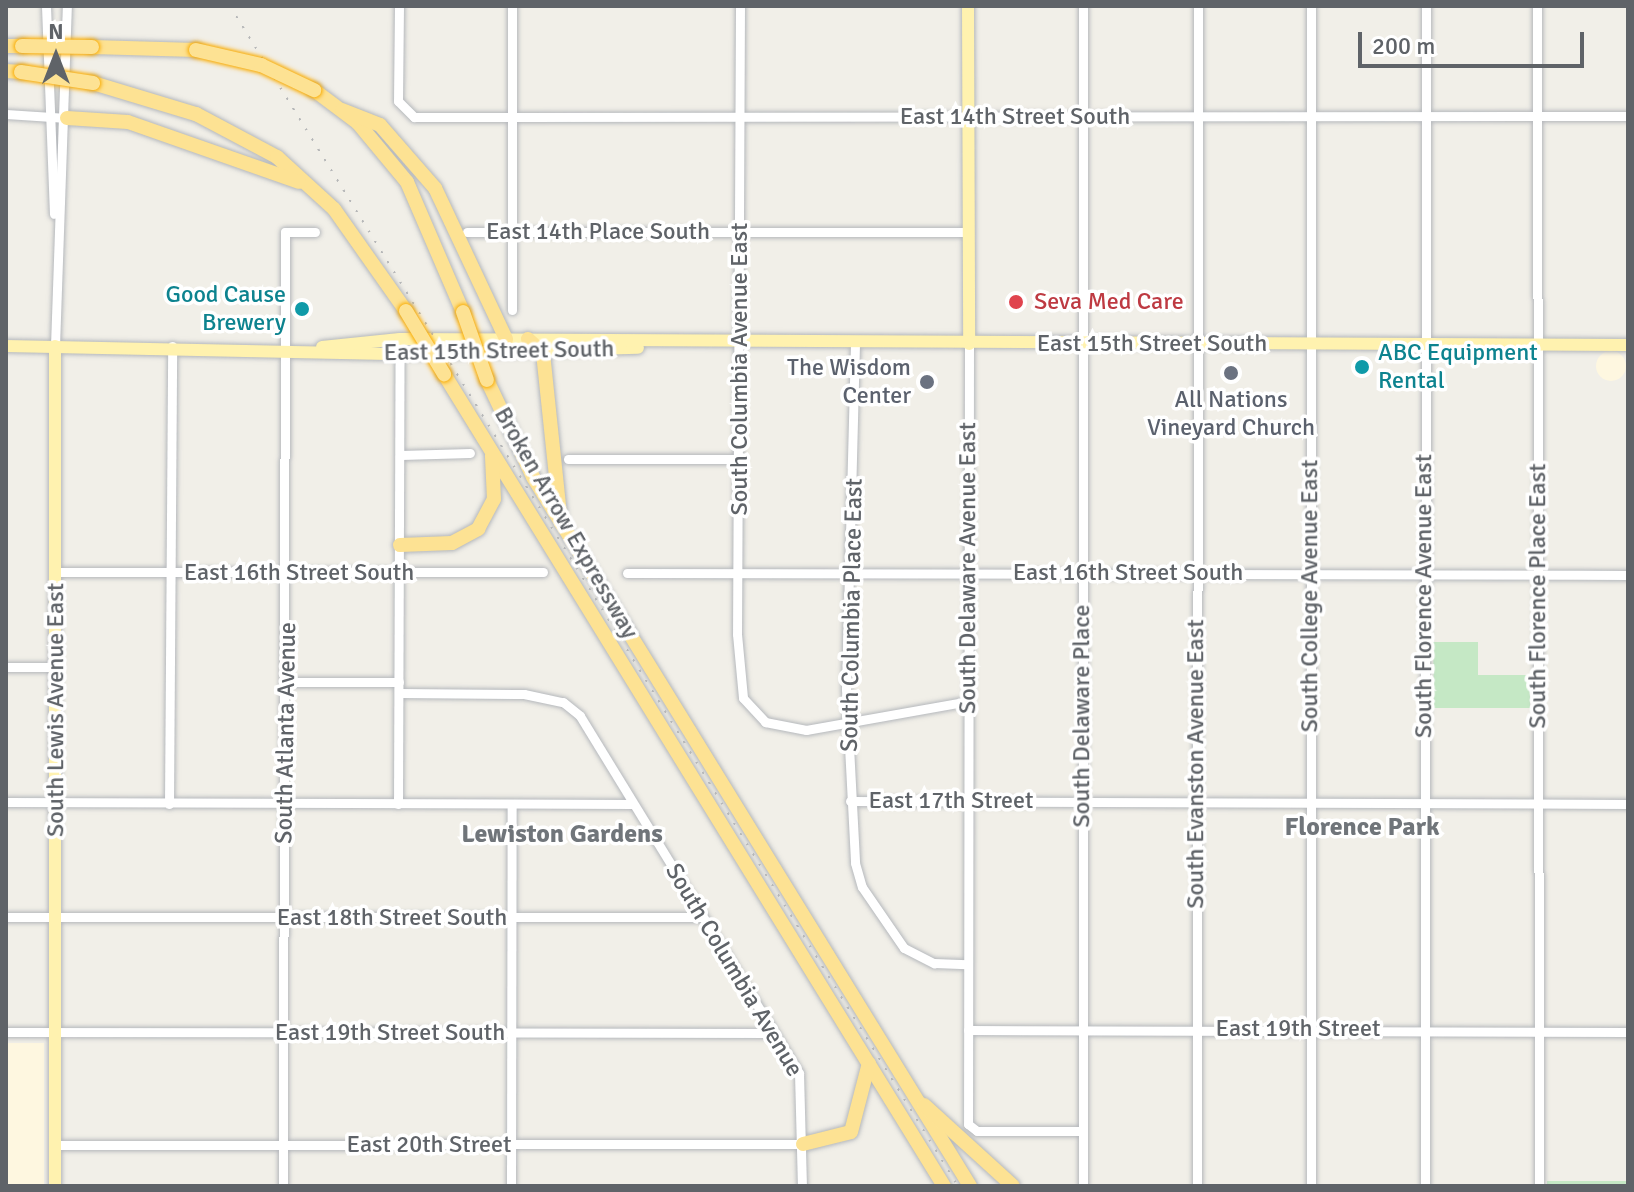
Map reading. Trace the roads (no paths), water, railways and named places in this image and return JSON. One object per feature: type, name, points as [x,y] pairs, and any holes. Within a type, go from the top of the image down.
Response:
[{"type":"highway","name":"Broken Arrow Expressway","points":[[6,46],[196,50],[261,65],[314,90],[342,110],[407,182],[463,312],[508,433],[970,1186]]},
{"type":"highway","name":"Broken Arrow Expressway","points":[[14,71],[93,83],[217,122],[316,190],[406,311],[944,1186]]},
{"type":"highway","points":[[342,110],[380,125],[435,188],[506,339]]},
{"type":"highway","points":[[67,118],[128,122],[316,190]]},
{"type":"highway","points":[[528,339],[543,353],[561,523]]},
{"type":"highway","points":[[400,545],[452,543],[478,529],[494,499],[492,452]]},
{"type":"highway","points":[[803,1144],[851,1132],[869,1063]]},
{"type":"highway","points":[[917,1100],[1013,1186]]},
{"type":"main road","name":"South Delaware Avenue East","points":[[968,6],[969,344]]},
{"type":"main road","name":"East 15th Street South","points":[[322,347],[400,339],[740,345],[1628,345]]},
{"type":"main road","name":"East 15th Street South","points":[[6,346],[286,346],[401,354],[543,353],[677,344]]},
{"type":"main road","name":"South Lewis Avenue East","points":[[55,346],[55,1186]]},
{"type":"street","name":"South Lewis Avenue East","points":[[46,6],[46,115],[56,233]]},
{"type":"street","name":"South Lewis Avenue East","points":[[55,346],[56,233],[67,118],[67,6]]},
{"type":"street","name":"East 14th Street South","points":[[399,6],[403,112],[512,117],[1628,116]]},
{"type":"street","points":[[512,6],[512,310]]},
{"type":"street","name":"South Columbia Avenue East","points":[[740,6],[739,680],[748,707],[765,722],[806,730],[848,726]]},
{"type":"street","name":"South Delaware Place","points":[[1083,6],[1083,1186]]},
{"type":"street","name":"South Evanston Avenue East","points":[[1197,1186],[1198,6]]},
{"type":"street","name":"South College Avenue East","points":[[1311,6],[1311,1186]]},
{"type":"street","name":"South Florence Avenue East","points":[[1425,1186],[1426,6]]},
{"type":"street","name":"South Florence Place East","points":[[1537,6],[1539,1186]]},
{"type":"street","points":[[6,114],[67,118]]},
{"type":"street","name":"South Atlanta Avenue","points":[[283,1186],[284,804],[288,682],[285,232],[315,232]]},
{"type":"street","name":"East 14th Place South","points":[[467,232],[969,232]]},
{"type":"street","points":[[398,804],[400,339]]},
{"type":"street","name":"South Columbia Place East","points":[[855,344],[854,572],[848,726],[850,801],[858,877],[891,933],[925,960],[967,964]]},
{"type":"street","name":"South Delaware Avenue East","points":[[969,344],[967,964],[971,1129],[1083,1131]]},
{"type":"street","points":[[169,804],[172,346]]},
{"type":"street","points":[[401,455],[470,453]]},
{"type":"street","points":[[568,459],[740,459]]},
{"type":"street","name":"East 16th Street South","points":[[56,572],[543,572]]},
{"type":"street","name":"East 16th Street South","points":[[627,573],[1628,575]]},
{"type":"street","points":[[6,667],[56,667]]},
{"type":"street","points":[[288,682],[399,688]]},
{"type":"street","name":"South Columbia Avenue","points":[[399,688],[552,698],[580,716],[803,1081],[802,1186]]},
{"type":"street","points":[[848,726],[919,705],[968,701]]},
{"type":"street","name":"East 17th Street","points":[[850,801],[1628,804]]},
{"type":"street","points":[[6,802],[633,804]]},
{"type":"street","points":[[511,1186],[512,804]]},
{"type":"street","name":"East 18th Street South","points":[[6,917],[702,917]]},
{"type":"street","name":"East 19th Street","points":[[968,1030],[1628,1032]]},
{"type":"street","name":"East 19th Street South","points":[[6,1032],[774,1033]]},
{"type":"street","name":"East 20th Street","points":[[55,1145],[803,1144]]},
{"type":"railway","points":[[230,6],[958,1186]]},
{"type":"place","name":"Seva Med Care","points":[[1016,302]]},
{"type":"place","name":"Good Cause Brewery","points":[[302,309]]},
{"type":"place","name":"ABC Equipment Rental","points":[[1362,367]]},
{"type":"place","name":"All Nations Vineyard Church","points":[[1231,373]]},
{"type":"place","name":"The Wisdom Center","points":[[927,382]]},
{"type":"district","name":"Florence Park","points":[[1362,828]]},
{"type":"district","name":"Lewiston Gardens","points":[[562,835]]}]
